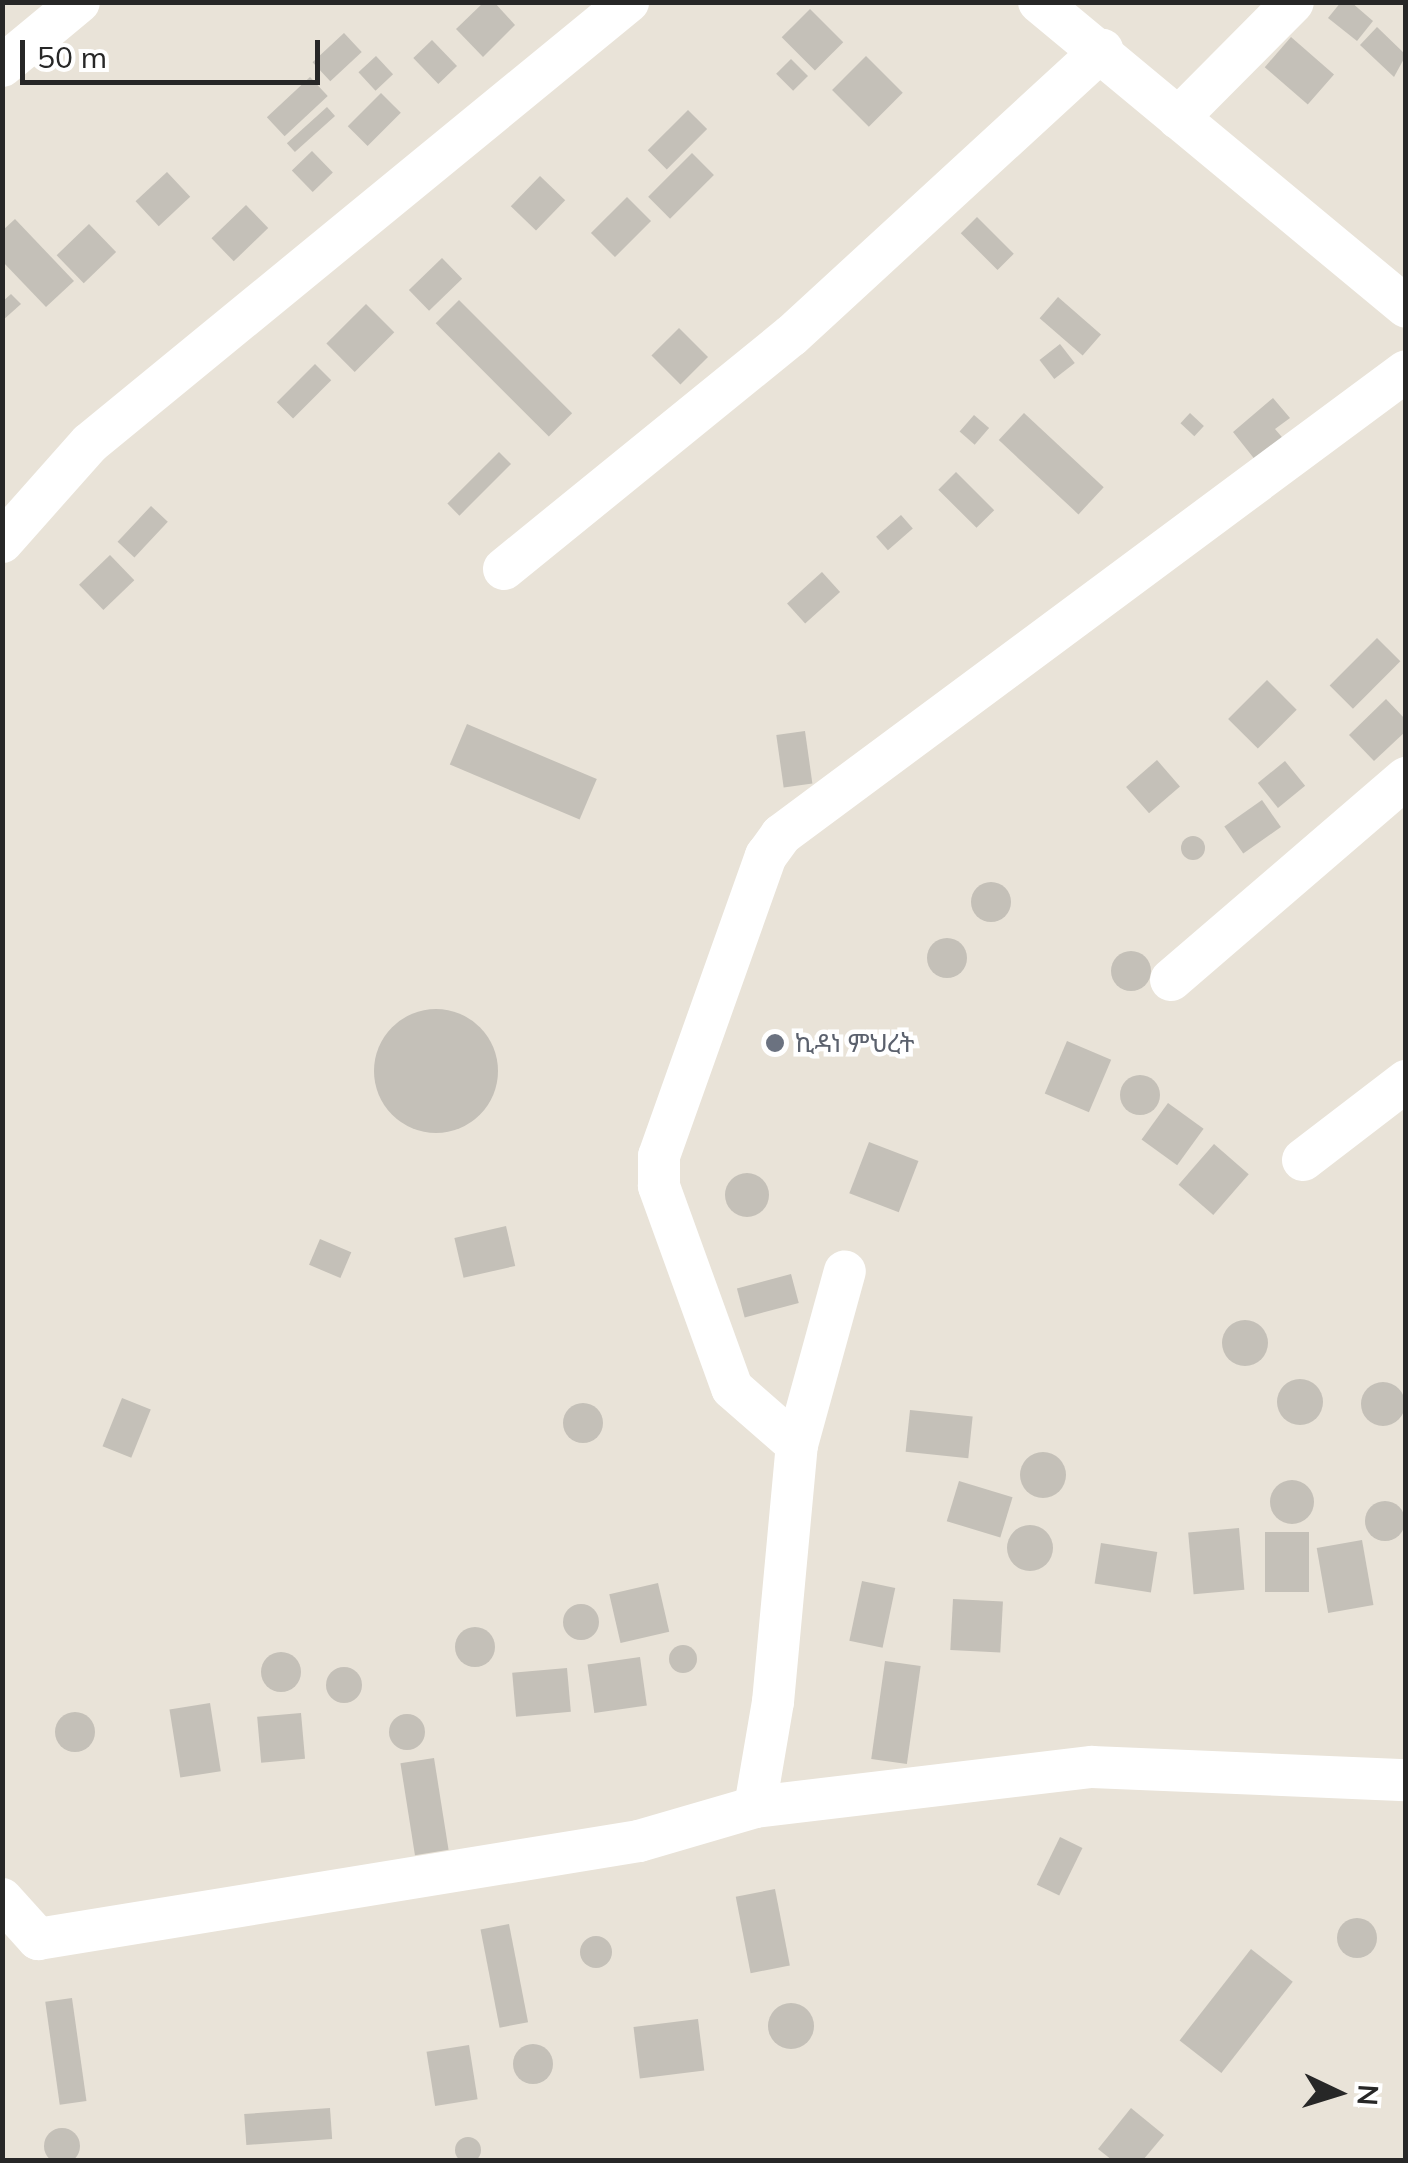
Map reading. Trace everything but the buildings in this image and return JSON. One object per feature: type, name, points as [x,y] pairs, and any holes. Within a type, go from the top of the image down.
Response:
[{"type":"street","points":[[2,66],[79,2]]},
{"type":"street","points":[[2,542],[90,443],[628,2]]},
{"type":"street","points":[[1039,2],[1102,50],[1406,307]]},
{"type":"street","points":[[1178,118],[1292,2]]},
{"type":"street","points":[[504,569],[791,336],[1102,50]]},
{"type":"street","points":[[797,1445],[732,1388],[659,1186],[658,1156],[766,856],[780,835],[1406,371]]},
{"type":"street","points":[[1171,980],[1406,778]]},
{"type":"street","points":[[1303,1160],[1406,1081]]},
{"type":"street","points":[[754,1807],[772,1702],[797,1445],[845,1271]]},
{"type":"street","points":[[2,1899],[20,1942],[639,1841],[754,1807],[1092,1767],[1406,1780]]},
{"type":"place","name":"ኪዳነ ምህረት","points":[[775,1043]]}]
